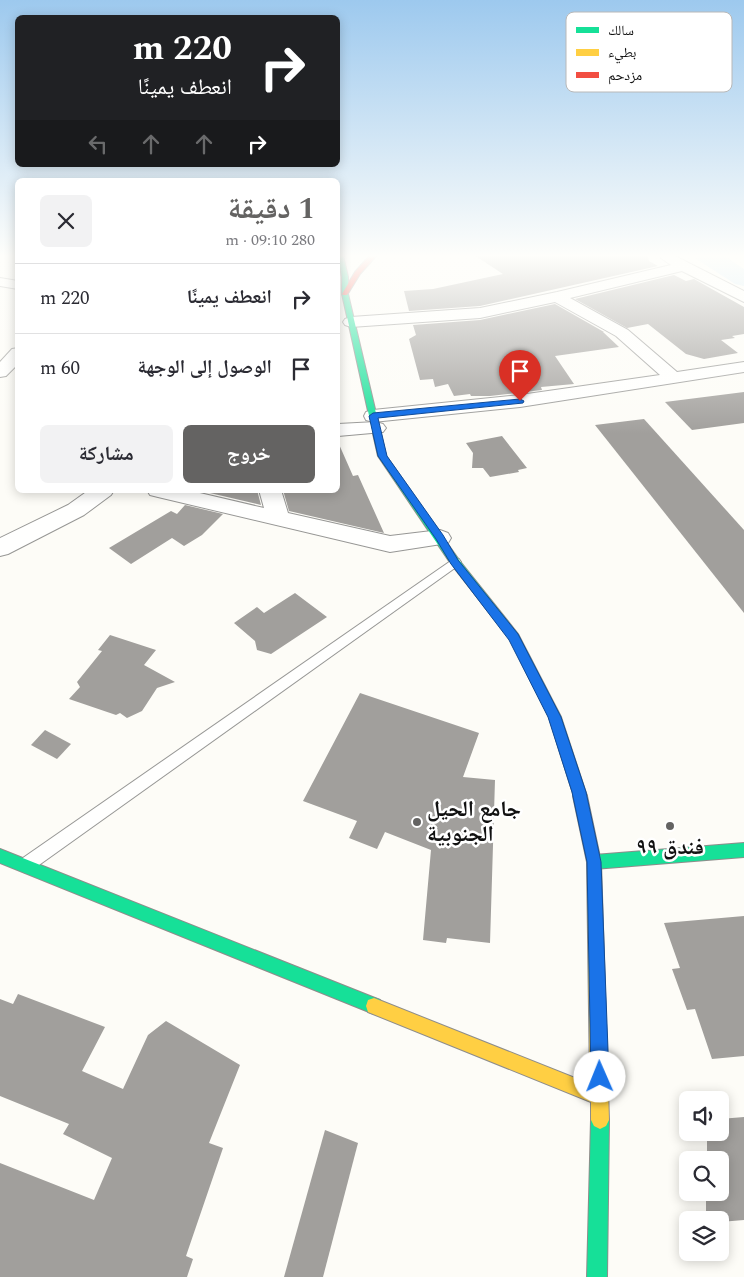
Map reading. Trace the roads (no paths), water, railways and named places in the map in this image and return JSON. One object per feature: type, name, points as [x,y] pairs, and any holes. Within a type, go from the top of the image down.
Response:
[{"type":"street","points":[[348,315],[382,456],[440,538],[454,562],[514,637],[555,717],[579,792],[594,862],[600,1097],[597,1277]]},
{"type":"street","points":[[351,322],[457,315]]},
{"type":"street","points":[[589,315],[622,333],[674,378]]},
{"type":"street","points":[[0,347],[15,349]]},
{"type":"street","points":[[0,372],[15,356]]},
{"type":"street","points":[[340,430],[374,422],[744,367]]},
{"type":"street","points":[[0,548],[76,510],[99,493]]},
{"type":"street","points":[[171,493],[390,544],[440,538]]},
{"type":"street","points":[[271,493],[278,518]]},
{"type":"street","points":[[594,862],[744,850]]},
{"type":"street","points":[[0,856],[600,1097]]},
{"type":"lane","points":[[24,866],[454,562]]},
{"type":"place","name":"جامع الحيل الجنوبية","points":[[417,822]]},
{"type":"place","name":"فندق ٩٩","points":[[670,826]]}]
